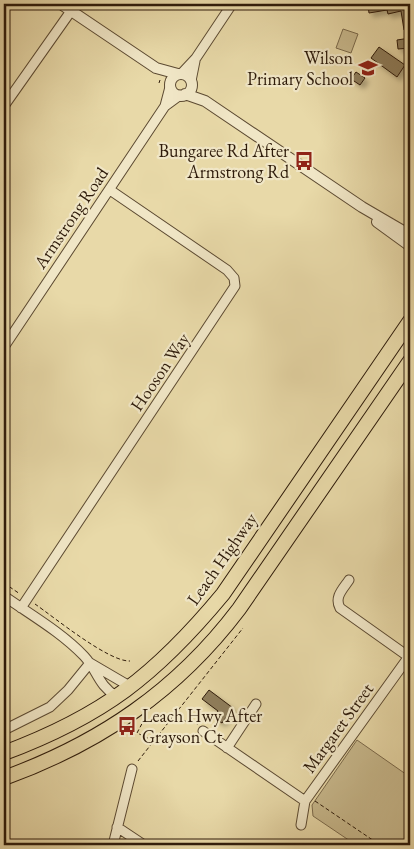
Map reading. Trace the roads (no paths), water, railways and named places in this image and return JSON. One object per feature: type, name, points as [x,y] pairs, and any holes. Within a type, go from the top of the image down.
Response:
[{"type":"highway","name":"Leach Highway","points":[[4,753],[67,728],[117,697],[167,657],[224,594],[410,321]]},
{"type":"highway","points":[[4,778],[62,755],[125,720],[172,683],[239,609],[410,361]]},
{"type":"highway","points":[[117,697],[138,698],[200,653]]},
{"type":"street","points":[[61,4],[156,68],[187,76],[205,101],[362,207],[410,235]]},
{"type":"street","points":[[167,84],[196,58],[232,4]]},
{"type":"street","points":[[4,106],[71,11]]},
{"type":"street","points":[[183,95],[191,83],[196,58]]},
{"type":"street","points":[[156,68],[174,93],[205,101]]},
{"type":"street","name":"Armstrong Road","points":[[165,106],[167,84]]},
{"type":"street","name":"Armstrong Road","points":[[4,347],[165,106],[183,95]]},
{"type":"street","name":"Hooson Way","points":[[21,608],[236,286],[234,278],[227,270],[110,190]]},
{"type":"street","points":[[362,207],[369,215],[410,246]]},
{"type":"street","points":[[349,580],[338,597],[337,602],[340,608],[410,656]]},
{"type":"street","points":[[4,596],[68,640],[90,663],[102,685],[117,697]]},
{"type":"street","name":"Margaret Street","points":[[301,824],[307,799],[410,656]]},
{"type":"street","points":[[90,663],[131,687]]},
{"type":"street","points":[[4,730],[50,707],[68,690],[90,663]]},
{"type":"street","points":[[227,748],[256,704]]},
{"type":"street","points":[[203,731],[307,799]]},
{"type":"street","points":[[113,845],[132,769]]},
{"type":"street","points":[[117,827],[144,845]]},
{"type":"place","name":"Wilson Primary School","points":[[368,68]]},
{"type":"place","name":"Bungaree Rd After Armstrong Rd","points":[[304,161]]},
{"type":"place","name":"Leach Hwy After Grayson Ct","points":[[127,726]]}]
